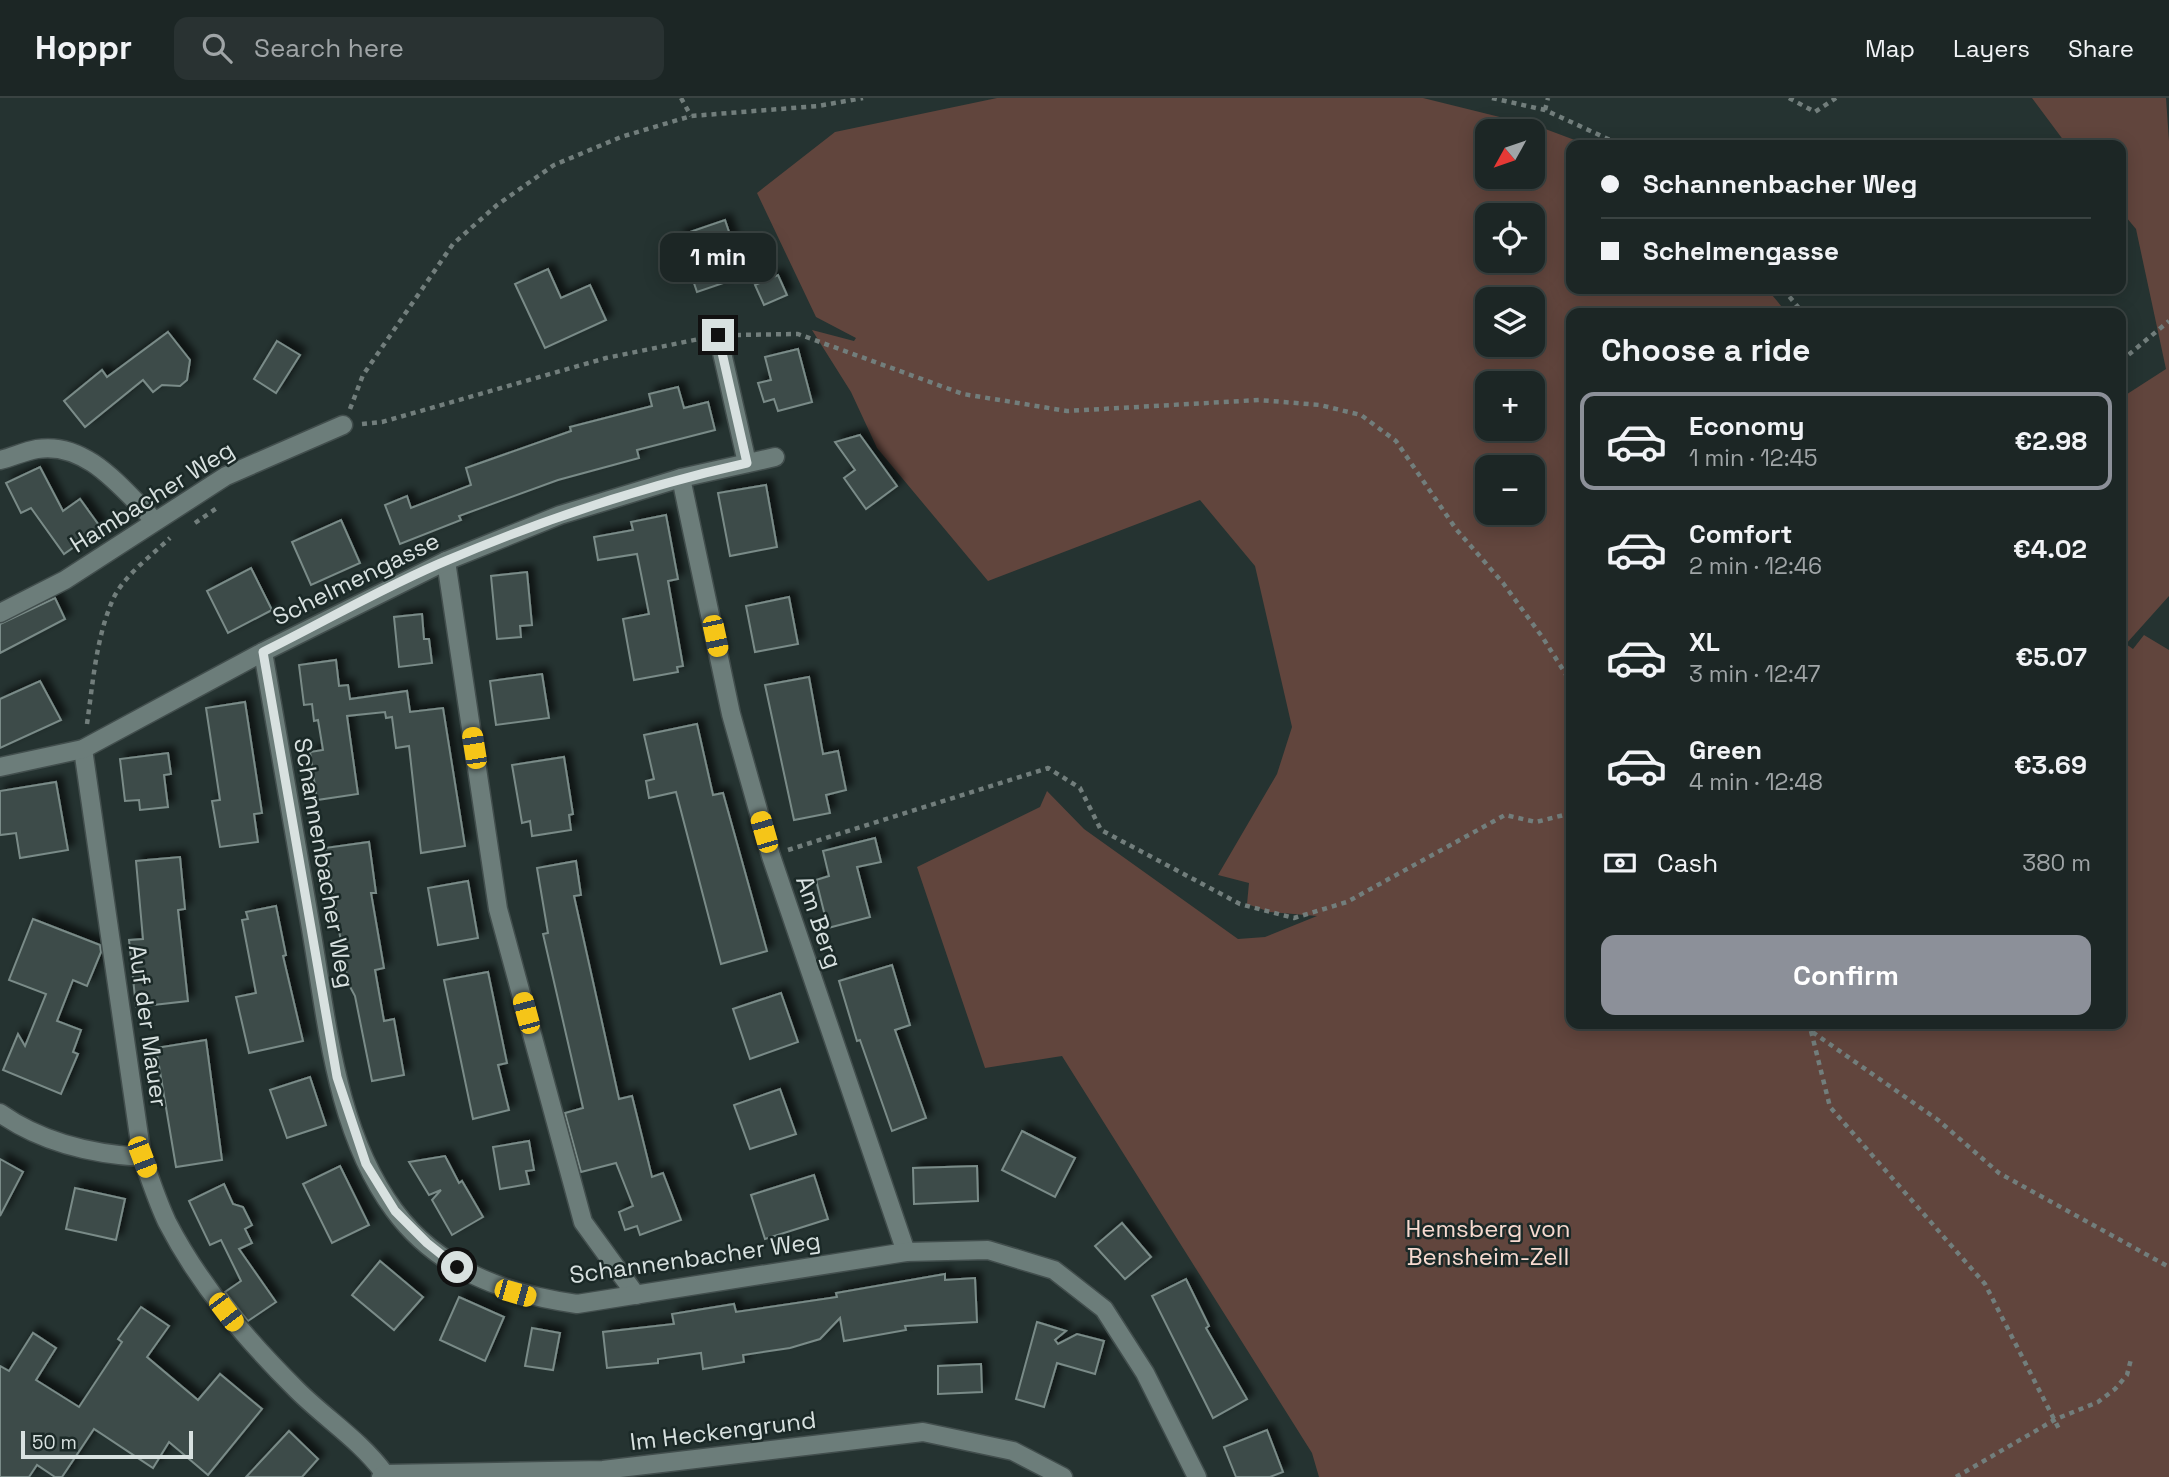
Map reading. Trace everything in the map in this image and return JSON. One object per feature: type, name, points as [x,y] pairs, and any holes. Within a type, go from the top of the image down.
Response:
[{"type":"street","points":[[718,335],[747,463]]},
{"type":"street","name":"Hambacher Weg","points":[[0,614],[65,580],[154,520],[226,476],[343,425]]},
{"type":"street","points":[[0,460],[38,449],[73,451],[100,468],[154,520]]},
{"type":"street","name":"Schelmengasse","points":[[0,767],[83,750],[263,652],[446,561],[560,515],[681,478],[775,457]]},
{"type":"street","name":"Am Berg","points":[[681,478],[731,715],[771,856],[906,1252]]},
{"type":"street","points":[[446,561],[498,909],[583,1222],[636,1295]]},
{"type":"street","name":"Schannenbacher Weg","points":[[263,652],[337,1077],[366,1164],[395,1211],[427,1243],[457,1267],[498,1287],[533,1298],[577,1304],[906,1252],[988,1250],[1054,1270],[1104,1309],[1145,1373],[1197,1477]]},
{"type":"street","name":"Auf der Mauer","points":[[83,750],[142,1157],[166,1220],[194,1271],[242,1333],[299,1392],[367,1449],[383,1476]]},
{"type":"street","points":[[0,1113],[21,1128],[90,1151],[142,1157]]},
{"type":"street","name":"Im Heckengrund","points":[[383,1476],[603,1470],[923,1432],[1013,1451],[1063,1477]]},
{"type":"path","points":[[681,98],[691,116]]},
{"type":"path","points":[[863,98],[818,106],[691,116],[621,137],[554,164],[497,205],[453,244],[363,374],[343,425],[382,422],[606,358],[718,335],[799,334],[963,394],[1067,411],[1259,400],[1320,405],[1361,415],[1396,441],[1456,529],[1503,583],[1566,674]]},
{"type":"path","points":[[1492,98],[1545,110],[1610,140]]},
{"type":"path","points":[[1545,110],[1548,98]]},
{"type":"path","points":[[1789,98],[1815,113],[1836,98]]},
{"type":"path","points":[[1787,294],[1799,308]]},
{"type":"path","points":[[2126,357],[2169,321]]},
{"type":"path","points":[[184,529],[219,507]]},
{"type":"path","points":[[83,750],[98,649],[115,597],[133,573],[172,537]]},
{"type":"path","points":[[771,856],[1048,768],[1080,788],[1101,830],[1240,904],[1294,918],[1347,902],[1505,815],[1536,822],[1566,814]]},
{"type":"path","points":[[1811,1031],[1938,1120],[2000,1173],[2169,1267]]},
{"type":"path","points":[[1811,1031],[1830,1107],[1985,1284],[2059,1429]]},
{"type":"path","points":[[1956,1477],[2056,1419],[2098,1402],[2127,1375],[2131,1359]]},
{"type":"green space","name":"Hemsberg von Bensheim-Zell","points":[[997,98],[1423,98],[1508,119],[1475,119],[1475,189],[1545,189],[1545,129],[1575,140],[1566,140],[1566,294],[1771,294],[1783,308],[1566,308],[1566,1029],[2126,1029],[2126,644],[2133,649],[2144,635],[2169,650],[2169,1477],[1319,1477],[1312,1453],[1062,1056],[985,1068],[917,867],[1040,807],[1047,791],[1084,829],[1238,939],[1265,937],[1317,916],[1270,912],[1247,904],[1249,883],[1218,875],[1277,774],[1292,727],[1255,566],[1200,500],[988,581],[877,448],[851,392],[812,330],[854,341],[856,338],[816,317],[757,193],[835,132]]},
{"type":"green space","name":"Hemsberg von Bensheim-Zell","points":[[2032,98],[2166,98],[2169,141],[2169,596],[2126,644],[2126,395],[2166,369],[2136,229],[2126,217],[2126,140],[2063,140]]},
{"type":"building","points":[[725,220],[744,276],[697,292],[678,236]]},
{"type":"building","points":[[548,269],[561,298],[590,285],[606,320],[545,348],[515,284]]},
{"type":"building","points":[[778,275],[787,295],[764,305],[755,285]]},
{"type":"building","points":[[168,332],[190,360],[187,380],[180,386],[162,385],[153,392],[143,380],[85,427],[64,401],[102,370],[107,377]]},
{"type":"building","points":[[277,341],[300,355],[276,393],[254,379]]},
{"type":"building","points":[[798,349],[812,402],[778,411],[774,399],[764,402],[758,383],[771,380],[765,357]]},
{"type":"building","points":[[678,387],[684,408],[708,402],[715,430],[637,450],[639,458],[558,480],[459,516],[461,520],[400,544],[385,505],[407,496],[411,508],[471,485],[466,468],[571,431],[570,427],[652,406],[649,394]]},
{"type":"building","points":[[860,435],[897,486],[866,509],[844,478],[855,470],[835,442]]},
{"type":"building","points":[[40,467],[63,511],[80,499],[101,528],[64,554],[31,508],[21,513],[6,483]]},
{"type":"building","points":[[766,485],[777,547],[730,556],[718,493]]},
{"type":"building","points":[[666,515],[678,579],[668,581],[683,666],[677,667],[678,672],[634,680],[623,619],[649,614],[637,554],[598,560],[594,537],[633,530],[631,522]]},
{"type":"building","points":[[341,520],[360,563],[311,585],[292,542]]},
{"type":"building","points":[[251,568],[272,610],[228,633],[207,591]]},
{"type":"building","points":[[527,572],[532,625],[520,626],[521,637],[497,639],[491,576]]},
{"type":"building","points":[[789,597],[798,644],[755,652],[746,606]]},
{"type":"building","points":[[55,598],[65,619],[0,653],[0,624]]},
{"type":"building","points":[[422,614],[424,639],[429,639],[432,663],[399,667],[394,617]]},
{"type":"building","points":[[336,660],[339,686],[348,685],[350,699],[407,691],[410,712],[443,708],[465,846],[421,853],[409,746],[396,748],[392,717],[386,718],[385,712],[347,716],[358,794],[317,800],[310,752],[323,750],[318,720],[314,721],[312,704],[304,705],[299,665]]},
{"type":"building","points":[[542,674],[549,718],[496,725],[490,681]]},
{"type":"building","points":[[809,677],[823,754],[838,751],[846,790],[826,795],[830,813],[794,820],[765,685]]},
{"type":"building","points":[[40,681],[61,720],[0,748],[0,699]]},
{"type":"building","points":[[245,702],[262,813],[254,814],[258,842],[220,847],[212,801],[220,800],[206,708]]},
{"type":"building","points":[[697,724],[713,795],[723,793],[767,951],[721,964],[676,792],[649,798],[646,781],[654,779],[644,735]]},
{"type":"building","points":[[168,753],[171,774],[164,775],[168,807],[140,810],[139,800],[125,801],[120,759]]},
{"type":"building","points":[[564,757],[573,814],[569,815],[571,830],[532,836],[530,821],[522,823],[512,765]]},
{"type":"building","points":[[56,782],[68,850],[20,858],[16,833],[0,835],[0,791]]},
{"type":"building","points":[[875,838],[881,862],[857,867],[870,917],[828,928],[816,880],[829,876],[823,851]]},
{"type":"building","points":[[369,842],[376,893],[371,893],[384,968],[375,970],[384,1021],[394,1019],[404,1075],[372,1081],[355,996],[348,983],[325,848]]},
{"type":"building","points":[[180,857],[185,909],[178,910],[188,1001],[136,1007],[129,940],[143,939],[136,861]]},
{"type":"building","points":[[576,861],[581,895],[574,896],[619,1099],[632,1096],[652,1177],[663,1173],[681,1220],[640,1235],[637,1226],[625,1230],[619,1212],[633,1206],[616,1163],[581,1172],[565,1113],[583,1108],[543,934],[548,933],[537,868]]},
{"type":"building","points":[[468,881],[478,938],[438,945],[428,888]]},
{"type":"building","points":[[276,906],[286,955],[283,956],[303,1041],[249,1053],[236,997],[256,993],[242,920],[248,919],[246,912]]},
{"type":"building","points":[[33,919],[100,945],[101,952],[87,986],[73,980],[57,1021],[81,1030],[73,1052],[78,1054],[61,1094],[3,1070],[18,1034],[25,1046],[46,994],[9,980]]},
{"type":"building","points":[[892,965],[910,1025],[895,1030],[926,1118],[892,1131],[860,1040],[857,1041],[839,981]]},
{"type":"building","points":[[488,972],[507,1063],[498,1065],[509,1110],[473,1119],[444,980]]},
{"type":"building","points":[[781,993],[798,1042],[750,1059],[733,1009]]},
{"type":"building","points":[[206,1040],[222,1160],[176,1167],[156,1048]]},
{"type":"building","points":[[310,1077],[326,1125],[287,1138],[270,1090]]},
{"type":"building","points":[[780,1089],[796,1134],[750,1149],[734,1105]]},
{"type":"building","points":[[1022,1131],[1075,1158],[1055,1197],[1002,1170]]},
{"type":"building","points":[[529,1141],[534,1170],[526,1171],[529,1184],[500,1189],[493,1147]]},
{"type":"building","points":[[445,1156],[459,1183],[462,1181],[483,1217],[452,1235],[432,1200],[441,1190],[429,1195],[409,1162]]},
{"type":"building","points":[[0,1159],[23,1172],[0,1216]]},
{"type":"building","points":[[340,1166],[369,1225],[332,1243],[303,1184]]},
{"type":"building","points":[[977,1166],[978,1201],[914,1204],[913,1168]]},
{"type":"building","points":[[814,1175],[828,1219],[765,1239],[751,1195]]},
{"type":"building","points":[[224,1184],[233,1204],[243,1207],[252,1225],[245,1229],[252,1243],[239,1249],[276,1302],[248,1321],[225,1292],[241,1281],[221,1240],[210,1245],[189,1201]]},
{"type":"building","points":[[75,1188],[125,1199],[116,1240],[66,1229]]},
{"type":"building","points":[[1122,1223],[1151,1257],[1125,1279],[1095,1246]]},
{"type":"building","points":[[380,1261],[423,1297],[394,1330],[352,1295]]},
{"type":"building","points":[[945,1274],[945,1280],[975,1278],[977,1322],[905,1326],[906,1330],[844,1341],[840,1318],[820,1339],[790,1348],[743,1355],[744,1362],[703,1369],[701,1353],[658,1359],[658,1363],[607,1368],[603,1332],[674,1324],[672,1314],[734,1304],[736,1312],[837,1297],[836,1293]]},
{"type":"building","points":[[1186,1279],[1209,1326],[1206,1328],[1247,1399],[1213,1418],[1152,1296]]},
{"type":"building","points":[[459,1297],[504,1317],[485,1361],[440,1340]]},
{"type":"building","points":[[141,1307],[169,1326],[147,1357],[198,1400],[220,1374],[262,1409],[208,1475],[169,1442],[153,1468],[94,1429],[62,1477],[55,1477],[37,1465],[29,1477],[0,1477],[0,1366],[9,1371],[33,1333],[56,1348],[36,1380],[79,1407],[122,1342],[118,1339]]},
{"type":"building","points":[[1037,1322],[1066,1331],[1055,1340],[1058,1344],[1077,1334],[1104,1341],[1095,1374],[1057,1363],[1044,1407],[1016,1399]]},
{"type":"building","points":[[532,1328],[560,1333],[553,1370],[525,1366]]},
{"type":"building","points":[[981,1364],[982,1392],[938,1394],[938,1366]]},
{"type":"building","points":[[1267,1430],[1283,1472],[1270,1477],[1236,1477],[1224,1447]]},
{"type":"building","points":[[289,1431],[318,1459],[302,1477],[246,1477]]},
{"type":"route","points":[[457,1267],[427,1243],[395,1211],[366,1164],[337,1077],[263,652],[446,561],[560,515],[681,478],[747,463],[718,335]]}]
